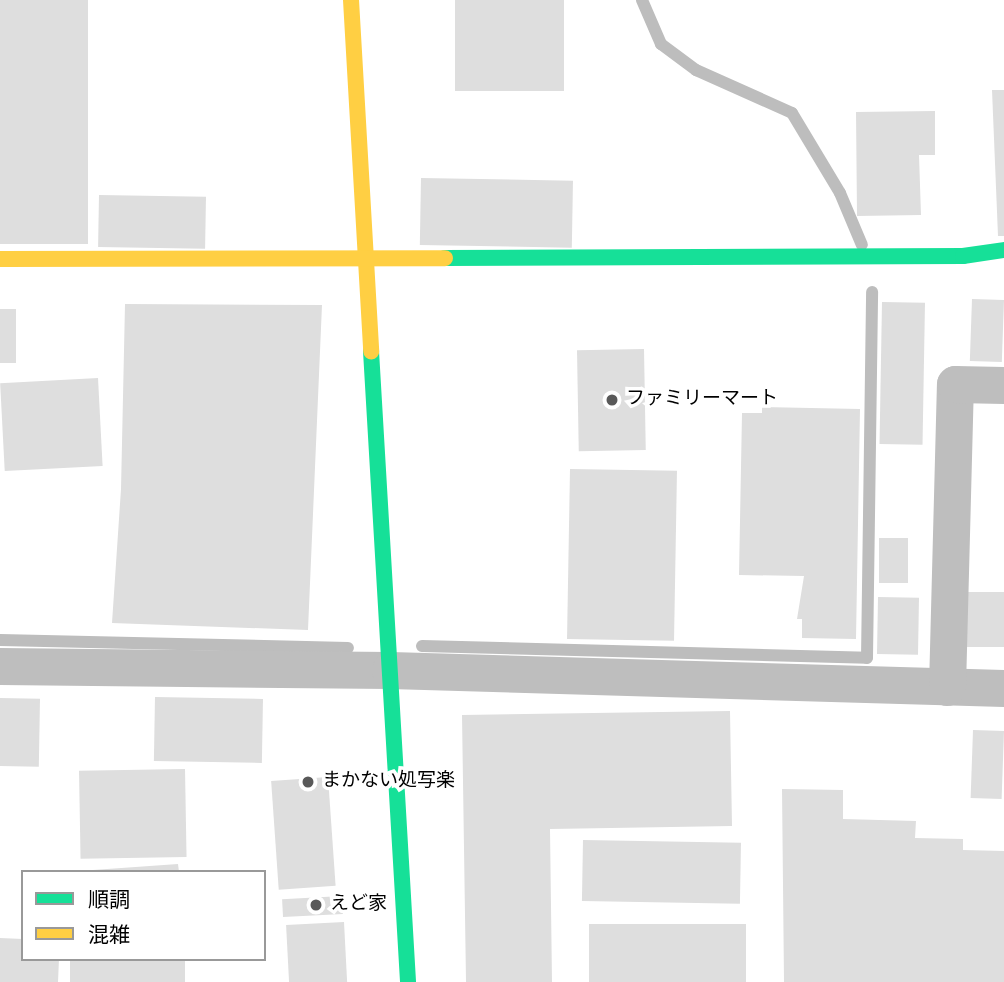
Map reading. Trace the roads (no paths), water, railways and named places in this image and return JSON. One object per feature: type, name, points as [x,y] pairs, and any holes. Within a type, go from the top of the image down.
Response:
[{"type":"street","points":[[351,0],[408,982]]},
{"type":"street","points":[[0,260],[949,256],[1004,250]]},
{"type":"street","points":[[947,687],[955,384],[1004,385]]},
{"type":"street","points":[[0,666],[390,670],[1004,688]]},
{"type":"waterway","points":[[642,0],[661,44],[696,70],[792,113],[840,193],[862,245]]},
{"type":"waterway","points":[[422,646],[867,658],[872,292]]},
{"type":"waterway","points":[[0,640],[348,648]]},
{"type":"place","name":"ファミリーマート","points":[[612,400]]},
{"type":"place","name":"まかない処写楽","points":[[308,782]]},
{"type":"place","name":"えど家","points":[[316,905]]}]
